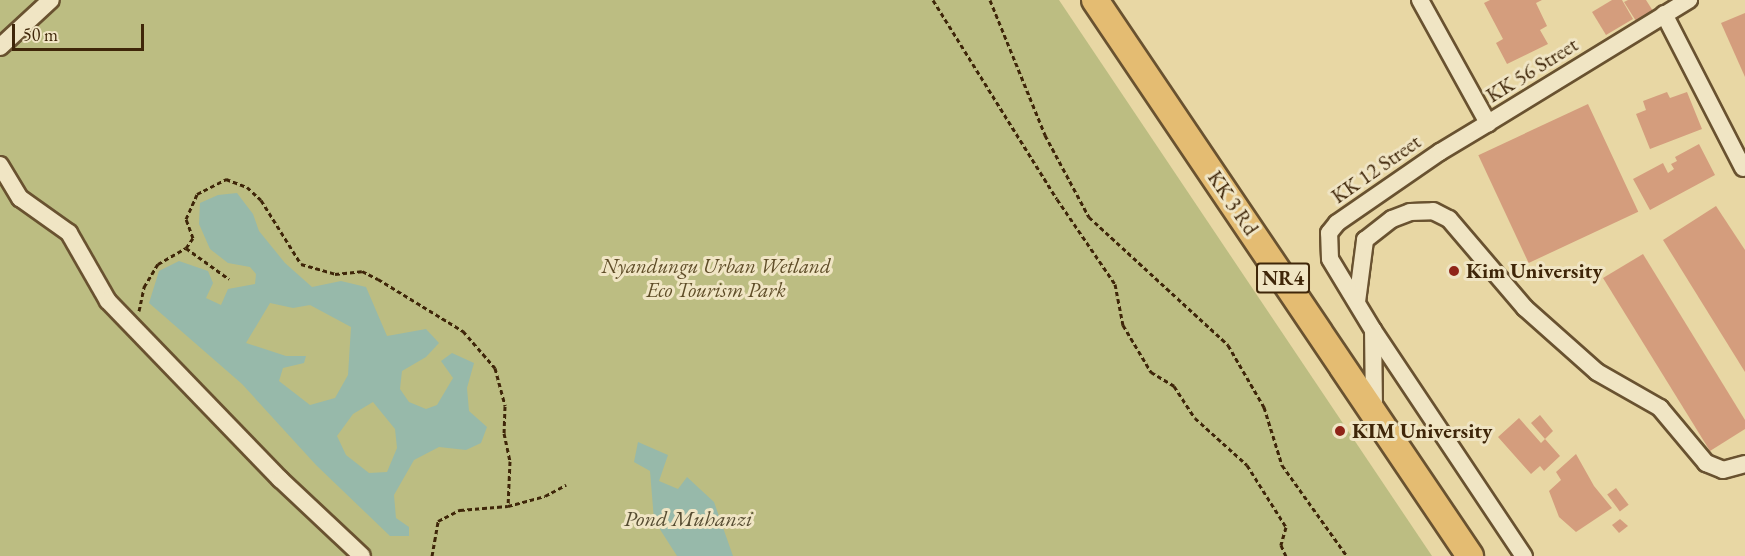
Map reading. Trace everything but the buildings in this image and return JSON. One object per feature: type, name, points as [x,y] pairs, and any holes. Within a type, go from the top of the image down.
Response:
[{"type":"highway","name":"KK 3 Rd","points":[[1095,0],[1374,409],[1470,556]]},
{"type":"street","points":[[0,47],[51,0]]},
{"type":"street","name":"KK 56 Street","points":[[1420,0],[1488,123],[1689,0]]},
{"type":"street","points":[[1664,14],[1743,168]]},
{"type":"street","name":"KK 12 Street","points":[[1374,409],[1373,330],[1330,259],[1329,234],[1365,204],[1488,123]]},
{"type":"street","points":[[0,165],[20,198],[69,233],[108,301],[280,479],[362,556]]},
{"type":"street","points":[[1357,302],[1365,240],[1392,219],[1410,212],[1433,211],[1449,219],[1525,308],[1597,372],[1660,408],[1706,463],[1723,470],[1745,464]]},
{"type":"street","points":[[1373,330],[1524,556]]},
{"type":"path","points":[[933,0],[1057,199],[1115,284],[1123,326],[1151,372],[1174,386],[1195,418],[1247,465],[1275,509],[1286,527],[1281,545],[1286,556]]},
{"type":"path","points":[[990,0],[1045,135],[1089,216],[1228,345],[1264,407],[1282,465],[1347,556]]},
{"type":"path","points":[[133,326],[144,287],[158,264],[186,248],[193,238],[186,219],[197,194],[226,179],[247,187],[261,200],[301,264],[335,274],[362,271],[463,331],[495,368],[505,406],[504,433],[510,461],[508,506]]},
{"type":"path","points":[[186,248],[230,279]]},
{"type":"path","points":[[432,556],[438,520],[460,510],[508,506],[545,496],[566,485]]},
{"type":"green space","name":"Nyandungu Urban Wetland Eco Tourism Park","points":[[0,0],[1059,0],[1432,556],[0,556]]},
{"type":"water","points":[[237,193],[253,214],[259,231],[285,263],[312,287],[341,281],[366,287],[387,336],[426,329],[439,343],[426,357],[402,371],[400,389],[409,402],[426,409],[437,405],[453,378],[441,361],[452,353],[474,363],[467,388],[469,411],[487,427],[481,443],[466,450],[439,447],[414,460],[394,495],[396,518],[409,527],[409,536],[390,536],[316,465],[242,384],[149,303],[159,271],[179,261],[208,271],[213,283],[206,298],[221,305],[228,289],[255,284],[256,274],[250,267],[228,263],[210,249],[199,224],[200,203],[218,195]],"holes":[[[270,303],[293,308],[310,305],[351,327],[348,375],[335,398],[310,405],[279,381],[283,368],[304,363],[306,356],[286,356],[246,343]],[[373,402],[395,429],[397,448],[387,472],[369,473],[346,455],[337,436],[353,414]]]},
{"type":"water","name":"Pond Muhanzi","points":[[638,442],[668,455],[659,481],[678,489],[687,477],[714,502],[733,556],[677,556],[654,520],[650,471],[634,462]]},
{"type":"place","name":"Kim University","points":[[1454,271]]},
{"type":"place","name":"KIM University","points":[[1340,431]]}]
